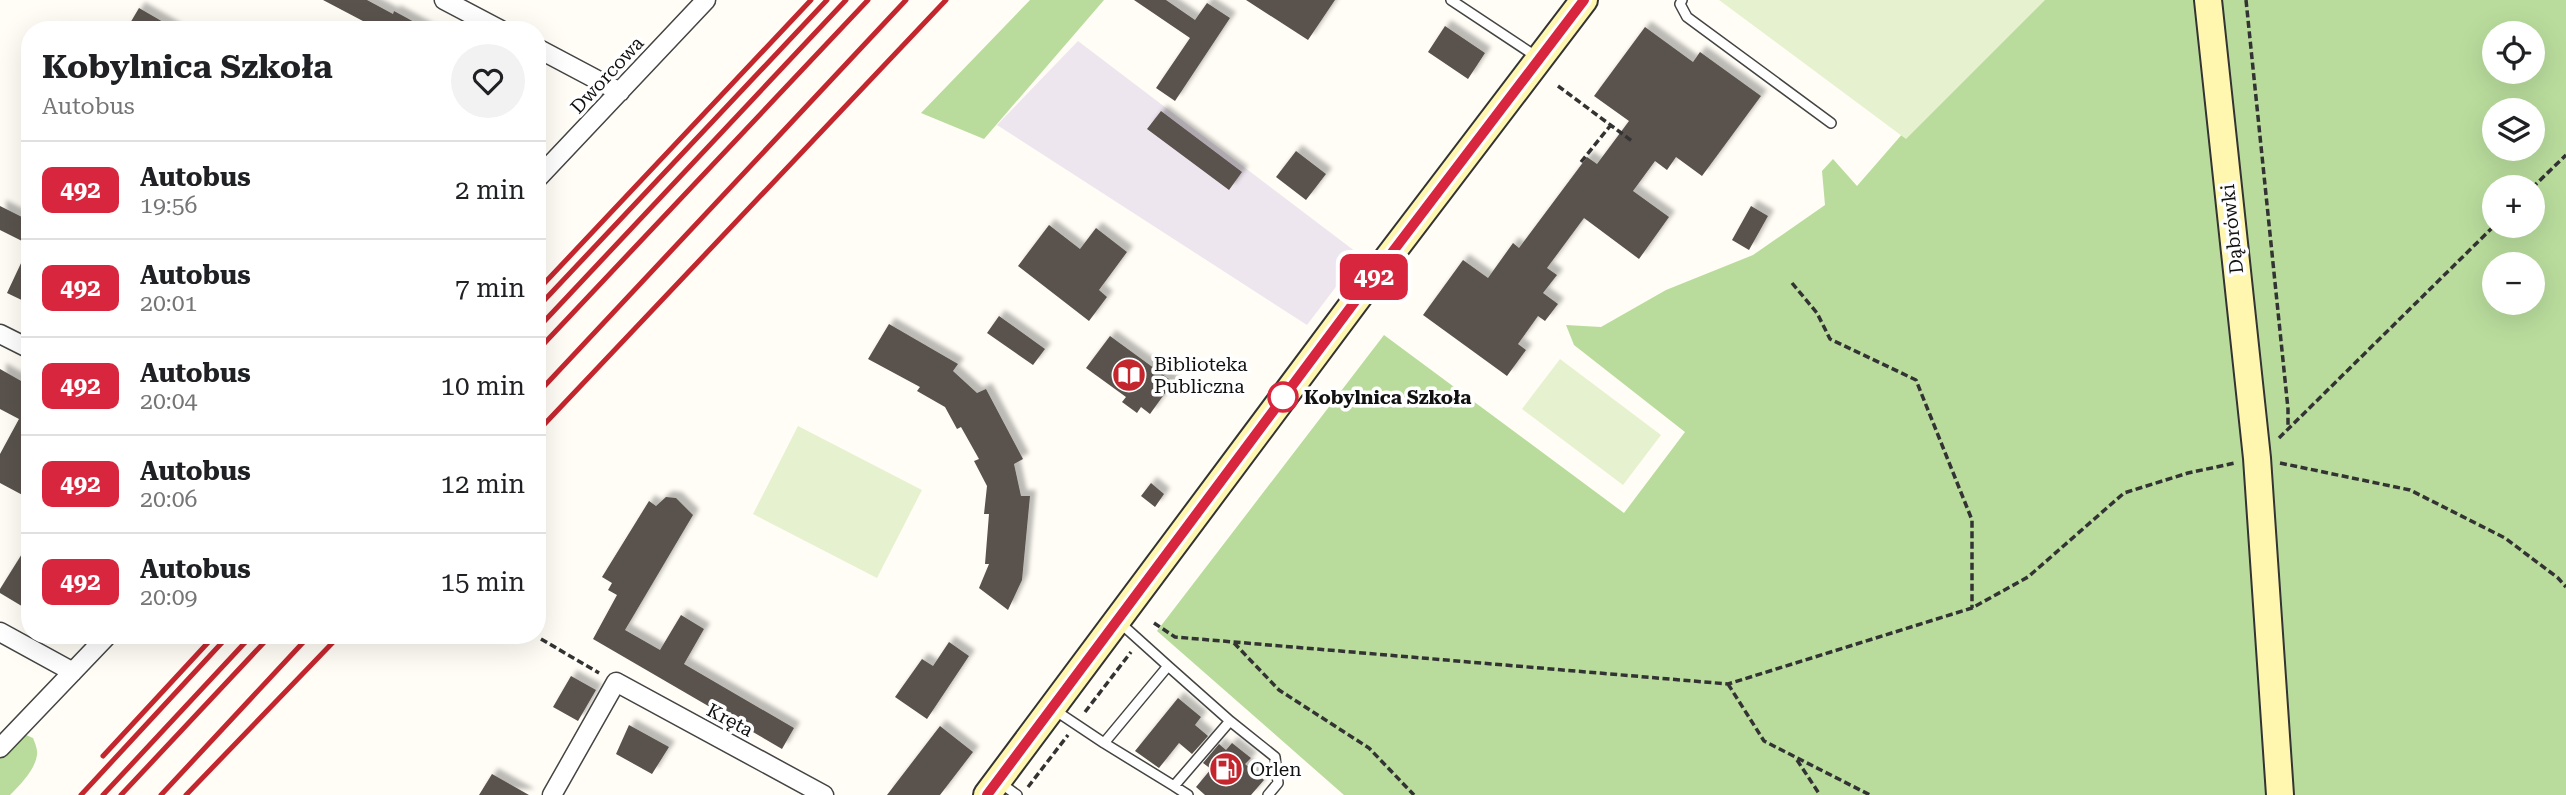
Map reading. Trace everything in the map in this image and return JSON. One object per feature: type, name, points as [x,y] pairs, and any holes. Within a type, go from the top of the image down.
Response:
[{"type":"main road","points":[[1001,791],[1052,708],[1584,0]]},
{"type":"main road","name":"Dąbrówki","points":[[2208,0],[2256,458],[2280,795]]},
{"type":"street","points":[[444,0],[484,21]]},
{"type":"street","name":"Dworcowa","points":[[546,170],[706,0]]},
{"type":"street","points":[[546,53],[620,92]]},
{"type":"street","points":[[0,334],[21,344]]},
{"type":"street","points":[[0,632],[21,644]]},
{"type":"street","points":[[22,644],[73,672]]},
{"type":"street","points":[[0,748],[99,644]]},
{"type":"street","points":[[552,795],[616,682]]},
{"type":"street","name":"Kręta","points":[[616,682],[824,795]]},
{"type":"lane","points":[[1451,0],[1539,59]]},
{"type":"lane","points":[[1682,0],[1680,4],[1687,17],[1831,123]]},
{"type":"lane","points":[[1117,620],[1275,757],[1278,783],[1268,795]]},
{"type":"lane","points":[[1104,743],[1168,666]]},
{"type":"lane","points":[[1052,708],[1188,795]]},
{"type":"lane","points":[[1174,786],[1230,720]]},
{"type":"path","points":[[2246,0],[2288,430],[2482,238]]},
{"type":"path","points":[[1558,86],[1632,141]]},
{"type":"path","points":[[1581,162],[1610,126]]},
{"type":"path","points":[[2545,175],[2566,155]]},
{"type":"path","points":[[1792,284],[1817,313],[1830,339],[1916,380],[1972,520],[1972,608]]},
{"type":"path","points":[[1154,623],[1175,637],[1728,684],[1972,608],[2028,577],[2124,493],[2188,473],[2256,458],[2410,490],[2505,538],[2566,587]]},
{"type":"path","points":[[546,642],[616,682]]},
{"type":"path","points":[[1233,642],[1279,690],[1369,748],[1414,795]]},
{"type":"path","points":[[1728,684],[1764,741],[1870,795]]},
{"type":"path","points":[[1796,758],[1821,795]]},
{"type":"shaded area","points":[[1078,41],[1360,255],[1307,325],[997,125]]},
{"type":"green space","points":[[1030,0],[1104,0],[984,139],[921,113]]},
{"type":"green space","points":[[1719,0],[2045,0],[1906,139]]},
{"type":"green space","points":[[2019,0],[2566,0],[2566,795],[1344,795],[1157,631],[1384,335],[1624,513],[1685,432],[1574,345],[1566,325],[1601,327],[1666,290],[1753,255],[1825,205],[1822,171],[1833,159],[1857,186]]},
{"type":"green space","points":[[1560,359],[1661,435],[1623,485],[1522,409]]},
{"type":"green space","points":[[798,426],[922,490],[877,578],[753,514]]},
{"type":"green space","points":[[17,731],[33,738],[37,751],[36,761],[10,795],[0,795],[0,745]]},
{"type":"building","points":[[323,0],[367,0],[412,21],[363,21]]},
{"type":"building","points":[[1134,0],[1166,0],[1195,20],[1207,3],[1230,18],[1175,101],[1156,88],[1190,38]]},
{"type":"building","points":[[1246,0],[1335,0],[1308,40]]},
{"type":"building","points":[[139,8],[161,21],[131,21]]},
{"type":"building","points":[[1445,26],[1485,53],[1468,79],[1428,52]]},
{"type":"building","points":[[1645,27],[1693,62],[1700,52],[1761,96],[1702,176],[1676,157],[1667,170],[1655,161],[1633,191],[1669,217],[1639,259],[1584,218],[1547,268],[1557,275],[1543,293],[1558,304],[1545,321],[1538,316],[1518,344],[1526,350],[1507,376],[1423,315],[1463,260],[1488,278],[1513,243],[1519,248],[1587,157],[1597,164],[1629,121],[1594,96]]},
{"type":"building","points":[[1161,111],[1242,172],[1229,190],[1147,129]]},
{"type":"building","points":[[1296,151],[1326,174],[1306,200],[1276,177]]},
{"type":"building","points":[[0,206],[21,216],[21,240],[0,230]]},
{"type":"building","points":[[1751,206],[1768,216],[1749,250],[1732,240]]},
{"type":"building","points":[[1049,225],[1080,249],[1096,228],[1127,252],[1099,290],[1107,297],[1089,321],[1018,266]]},
{"type":"building","points":[[21,263],[21,300],[7,293]]},
{"type":"building","points":[[999,316],[1045,349],[1033,365],[987,333]]},
{"type":"building","points":[[889,324],[958,364],[953,371],[977,393],[986,389],[1023,459],[1014,464],[1021,496],[1030,496],[1022,580],[1008,610],[979,588],[989,564],[985,564],[989,514],[984,514],[987,486],[974,461],[979,459],[961,427],[957,429],[945,407],[917,391],[920,387],[868,359]]},
{"type":"building","points":[[1110,336],[1173,382],[1150,414],[1141,407],[1137,413],[1122,402],[1126,397],[1086,368]]},
{"type":"building","points":[[0,369],[21,381],[21,494],[0,483],[0,454],[19,419],[0,409]]},
{"type":"building","points":[[1151,483],[1164,494],[1155,507],[1141,496]]},
{"type":"building","points":[[666,497],[676,498],[693,515],[625,630],[660,650],[681,615],[704,629],[684,664],[794,728],[782,749],[593,639],[617,595],[608,590],[612,583],[602,577],[649,501],[656,506]]},
{"type":"building","points":[[21,555],[21,606],[0,593]]},
{"type":"building","points":[[949,642],[969,656],[927,719],[895,697],[922,659],[933,666]]},
{"type":"building","points":[[571,676],[596,690],[578,721],[553,707]]},
{"type":"building","points":[[1178,698],[1201,717],[1195,725],[1208,736],[1192,754],[1179,743],[1159,768],[1135,751]]},
{"type":"building","points":[[629,725],[669,747],[652,774],[616,754]]},
{"type":"building","points":[[940,726],[973,752],[940,795],[887,795]]},
{"type":"building","name":"Orlen","points":[[1232,743],[1251,758],[1245,764],[1264,780],[1251,795],[1205,795],[1196,787],[1211,769],[1203,763],[1219,744],[1226,750]]},
{"type":"building","points":[[492,774],[529,795],[479,795]]},
{"type":"railway","points":[[546,281],[811,0]]},
{"type":"railway","points":[[546,298],[827,0]]},
{"type":"railway","points":[[546,319],[846,0]]},
{"type":"railway","points":[[546,341],[868,0]]},
{"type":"railway","points":[[546,384],[906,0]]},
{"type":"railway","points":[[546,422],[946,0]]},
{"type":"railway","points":[[103,756],[207,644]]},
{"type":"railway","points":[[81,795],[221,644]]},
{"type":"railway","points":[[103,795],[244,644]]},
{"type":"railway","points":[[121,795],[263,644]]},
{"type":"railway","points":[[161,795],[302,644]]},
{"type":"railway","points":[[186,795],[331,644]]},
{"type":"bus line","name":"492","points":[[987,795],[1359,296],[1584,0]]},
{"type":"place","name":"Biblioteka Publiczna","points":[[1129,375]]},
{"type":"place","name":"Kobylnica Szkoła","points":[[1283,397]]},
{"type":"place","name":"Orlen","points":[[1226,769]]}]
